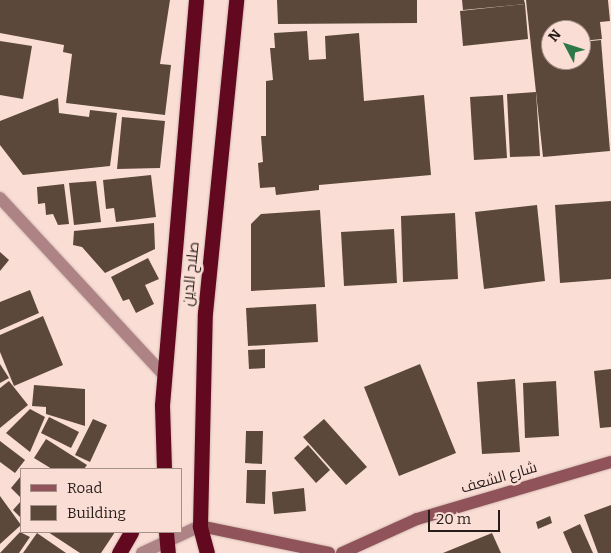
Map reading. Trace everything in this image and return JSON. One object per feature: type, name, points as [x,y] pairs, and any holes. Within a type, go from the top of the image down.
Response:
[{"type":"highway","name":"صلاح الدين","points":[[164,462],[164,375],[196,0]]},
{"type":"highway","name":"صلاح الدين","points":[[207,553],[200,526],[204,313],[236,0]]},
{"type":"highway","points":[[119,553],[130,533]]},
{"type":"street","points":[[0,198],[164,375]]},
{"type":"street","name":"شارع الشعف","points":[[342,553],[417,519],[611,462]]},
{"type":"street","points":[[142,553],[200,526],[329,553]]},
{"type":"building","points":[[0,0],[170,0],[160,64],[171,65],[165,115],[66,103],[72,54],[63,52],[64,45],[0,33]]},
{"type":"building","points":[[277,0],[417,0],[417,23],[278,24]]},
{"type":"building","points":[[462,0],[524,0],[525,4],[463,10]]},
{"type":"building","points":[[526,0],[608,0],[610,21],[600,22],[602,39],[591,40],[591,20],[541,20],[541,70],[591,70],[591,41],[601,40],[610,151],[543,157]]},
{"type":"building","points":[[525,4],[528,39],[463,46],[460,11]]},
{"type":"building","points":[[307,31],[309,60],[326,59],[325,36],[359,33],[364,101],[424,95],[431,175],[319,185],[319,190],[276,195],[275,187],[260,188],[258,163],[263,162],[261,136],[266,136],[266,81],[273,80],[270,48],[275,48],[274,33]]},
{"type":"building","points":[[0,41],[32,46],[23,99],[0,95]]},
{"type":"building","points":[[536,92],[540,156],[510,157],[507,94]]},
{"type":"building","points":[[503,95],[507,158],[474,160],[470,97]]},
{"type":"building","points":[[58,98],[59,113],[89,117],[90,110],[117,113],[110,166],[23,175],[0,145],[0,121]]},
{"type":"building","points":[[122,117],[165,121],[160,168],[117,169]]},
{"type":"building","points":[[151,175],[156,217],[116,222],[114,208],[106,209],[103,180]]},
{"type":"building","points":[[96,181],[101,222],[74,225],[69,183]]},
{"type":"building","points":[[64,184],[69,224],[58,225],[53,214],[46,215],[45,203],[38,204],[37,187]]},
{"type":"building","points":[[611,201],[611,279],[560,283],[555,205]]},
{"type":"building","points":[[537,205],[545,281],[484,289],[475,212]]},
{"type":"building","points":[[320,210],[325,287],[251,291],[251,224],[261,214]]},
{"type":"building","points":[[455,213],[458,279],[403,282],[401,216]]},
{"type":"building","points":[[154,223],[155,249],[105,273],[82,247],[73,245],[74,231]]},
{"type":"building","points":[[394,229],[397,283],[344,286],[341,232]]},
{"type":"building","points":[[0,252],[9,260],[0,271]]},
{"type":"building","points":[[148,258],[159,279],[145,285],[154,304],[136,313],[129,299],[123,301],[111,277]]},
{"type":"building","points":[[30,290],[39,313],[0,330],[0,302]]},
{"type":"building","points":[[316,304],[318,342],[248,346],[246,308]]},
{"type":"building","points":[[43,316],[63,365],[14,386],[0,352],[0,335]]},
{"type":"building","points":[[265,349],[265,368],[249,369],[248,350]]},
{"type":"building","points":[[0,364],[9,378],[0,383]]},
{"type":"building","points":[[420,364],[456,453],[399,476],[364,387]]},
{"type":"building","points":[[611,369],[611,427],[600,428],[594,371]]},
{"type":"building","points":[[515,379],[520,452],[482,454],[477,382]]},
{"type":"building","points":[[9,381],[28,405],[0,428],[0,388]]},
{"type":"building","points":[[556,381],[559,436],[525,438],[523,383]]},
{"type":"building","points":[[34,385],[85,389],[85,426],[46,414],[46,407],[32,406]]},
{"type":"building","points":[[30,409],[45,417],[30,452],[6,433]]},
{"type":"building","points":[[49,417],[79,432],[71,448],[41,433]]},
{"type":"building","points":[[93,419],[107,425],[90,462],[75,455]]},
{"type":"building","points":[[324,419],[367,467],[346,485],[303,437]]},
{"type":"building","points":[[246,431],[263,431],[262,464],[245,463]]},
{"type":"building","points":[[46,439],[87,465],[85,468],[50,468],[34,458]]},
{"type":"building","points":[[0,441],[25,460],[15,473],[0,462]]},
{"type":"building","points":[[308,445],[330,470],[316,483],[294,458]]},
{"type":"building","points":[[247,470],[266,470],[265,504],[246,503]]},
{"type":"building","points":[[20,477],[20,497],[11,488]]},
{"type":"building","points":[[304,488],[306,511],[274,514],[272,492]]},
{"type":"building","points":[[0,496],[20,526],[0,544]]},
{"type":"building","points":[[20,502],[20,517],[13,510]]},
{"type":"building","points":[[611,505],[611,553],[598,553],[584,515]]},
{"type":"building","points":[[550,516],[552,523],[538,529],[536,522]]},
{"type":"building","points":[[580,524],[593,553],[572,553],[563,532]]},
{"type":"building","points":[[20,532],[30,537],[19,553],[0,553]]},
{"type":"building","points":[[37,533],[66,553],[23,553]]},
{"type":"building","points":[[50,533],[114,533],[101,553],[80,553]]},
{"type":"building","points":[[492,533],[501,553],[443,553]]}]
